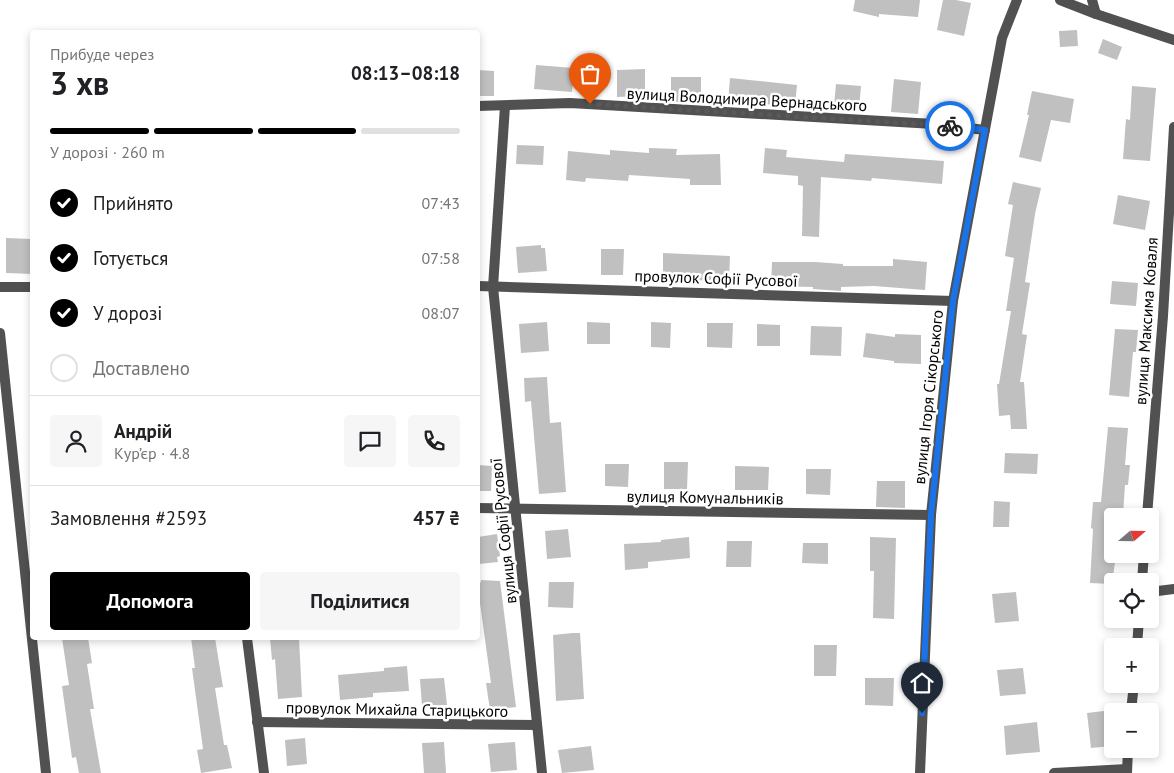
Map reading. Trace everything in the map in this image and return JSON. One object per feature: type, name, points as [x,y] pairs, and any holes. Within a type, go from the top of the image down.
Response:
[{"type":"street","name":"вулиця Ігоря Сікорського","points":[[920,773],[931,515],[953,301],[1002,38],[1017,0]]},
{"type":"street","points":[[1060,0],[1174,40]]},
{"type":"street","points":[[1092,0],[1096,14]]},
{"type":"street","name":"вулиця Володимира Вернадського","points":[[480,106],[570,103],[934,124],[985,130]]},
{"type":"street","name":"вулиця Софії Русової","points":[[505,106],[493,287],[542,773]]},
{"type":"street","name":"вулиця Максима Коваля","points":[[1148,508],[1163,316],[1174,127]]},
{"type":"street","name":"провулок Софії Русової","points":[[480,286],[953,301]]},
{"type":"street","points":[[0,288],[30,287]]},
{"type":"street","points":[[1163,316],[1174,317]]},
{"type":"street","points":[[0,333],[30,620]]},
{"type":"street","name":"вулиця Комунальників","points":[[480,508],[931,515]]},
{"type":"street","points":[[1159,591],[1174,589]]},
{"type":"street","points":[[32,640],[46,773]]},
{"type":"street","points":[[247,640],[264,773]]},
{"type":"street","name":"провулок Михайла Старицького","points":[[257,722],[537,725]]},
{"type":"street","points":[[1054,773],[1127,771],[1128,758]]},
{"type":"building","points":[[855,0],[920,0],[918,17],[879,14],[879,17],[853,11]]},
{"type":"building","points":[[943,0],[971,3],[964,36],[937,30]]},
{"type":"building","points":[[1077,30],[1078,46],[1060,47],[1059,31]]},
{"type":"building","points":[[1103,39],[1122,47],[1117,60],[1098,53]]},
{"type":"building","points":[[536,65],[574,68],[572,92],[534,89]]},
{"type":"building","points":[[645,69],[645,96],[617,97],[617,70]]},
{"type":"building","points":[[480,70],[494,71],[494,96],[480,96]]},
{"type":"building","points":[[671,77],[701,77],[701,102],[671,102]]},
{"type":"building","points":[[730,78],[797,85],[795,106],[728,102]]},
{"type":"building","points":[[894,79],[921,82],[918,114],[891,112]]},
{"type":"building","points":[[836,84],[861,86],[859,108],[834,106]]},
{"type":"building","points":[[1132,86],[1156,88],[1150,161],[1123,159],[1126,119],[1130,120]]},
{"type":"building","points":[[1032,91],[1074,99],[1070,123],[1051,120],[1041,162],[1019,157],[1029,115],[1027,115]]},
{"type":"building","points":[[517,145],[544,146],[543,165],[516,164]]},
{"type":"building","points":[[649,148],[677,149],[676,155],[720,154],[721,185],[690,185],[690,179],[629,175],[628,181],[586,178],[585,182],[566,180],[568,151],[610,155],[610,150],[649,153]]},
{"type":"building","points":[[765,148],[787,150],[786,157],[844,162],[845,154],[944,161],[942,184],[872,178],[871,181],[821,177],[819,237],[802,236],[803,186],[798,185],[798,176],[763,173]]},
{"type":"building","points":[[1013,182],[1041,188],[1035,214],[1025,282],[1030,283],[1022,334],[1027,335],[1020,382],[1024,382],[1027,429],[1011,429],[1010,415],[999,416],[997,384],[999,384],[1011,311],[1006,311],[1014,258],[1005,256],[1013,205],[1008,204]]},
{"type":"building","points":[[1118,195],[1150,201],[1145,230],[1113,224]]},
{"type":"building","points":[[6,238],[30,239],[30,274],[6,273]]},
{"type":"building","points":[[541,245],[541,248],[545,248],[547,271],[518,273],[516,247]]},
{"type":"building","points":[[601,249],[624,249],[623,275],[601,275]]},
{"type":"building","points":[[663,253],[730,256],[729,281],[680,280],[680,282],[663,282]]},
{"type":"building","points":[[893,259],[927,262],[925,290],[874,286],[841,287],[841,291],[813,289],[813,287],[771,286],[772,262],[815,262],[843,264],[843,266],[893,266]]},
{"type":"building","points":[[1112,281],[1138,283],[1136,306],[1110,304]]},
{"type":"building","points":[[547,322],[549,351],[521,353],[519,324]]},
{"type":"building","points":[[587,322],[610,323],[610,344],[587,344]]},
{"type":"building","points":[[651,322],[671,323],[670,348],[651,347]]},
{"type":"building","points":[[707,323],[733,323],[732,348],[707,347]]},
{"type":"building","points":[[757,324],[780,325],[780,346],[757,346]]},
{"type":"building","points":[[811,326],[842,327],[841,356],[810,355]]},
{"type":"building","points":[[1115,329],[1138,330],[1136,352],[1133,352],[1129,397],[1109,395]]},
{"type":"building","points":[[866,333],[895,337],[895,334],[921,335],[921,364],[894,363],[894,361],[863,357]]},
{"type":"building","points":[[547,377],[550,423],[561,422],[566,492],[539,494],[531,401],[525,402],[524,378]]},
{"type":"building","points":[[1108,427],[1128,428],[1125,465],[1130,465],[1128,485],[1125,485],[1124,508],[1104,508],[1104,563],[1115,563],[1113,573],[1104,573],[1104,584],[1090,583],[1093,502],[1101,502]]},
{"type":"building","points":[[1005,453],[1038,454],[1037,474],[1004,473]]},
{"type":"building","points":[[664,462],[688,462],[687,489],[664,489]]},
{"type":"building","points":[[605,464],[629,464],[628,487],[605,486]]},
{"type":"building","points":[[480,465],[492,466],[491,491],[480,491]]},
{"type":"building","points":[[735,466],[769,467],[768,490],[735,490]]},
{"type":"building","points":[[806,469],[831,469],[830,495],[806,494]]},
{"type":"building","points":[[877,481],[905,481],[905,508],[876,507]]},
{"type":"building","points":[[994,501],[1010,502],[1009,527],[993,527]]},
{"type":"building","points":[[568,529],[571,557],[547,559],[545,531]]},
{"type":"building","points":[[497,534],[500,556],[497,557],[498,562],[480,564],[480,537]]},
{"type":"building","points":[[689,537],[690,558],[648,562],[648,568],[625,570],[624,544],[661,542],[661,540]]},
{"type":"building","points":[[870,537],[896,538],[894,619],[873,618],[874,571],[870,571]]},
{"type":"building","points":[[727,541],[752,541],[751,567],[726,567]]},
{"type":"building","points":[[803,543],[828,543],[828,564],[802,563]]},
{"type":"building","points":[[481,580],[500,581],[516,707],[490,710],[486,683],[491,683],[480,603]]},
{"type":"building","points":[[549,582],[574,582],[573,608],[548,607]]},
{"type":"building","points":[[1016,592],[1019,621],[995,623],[992,594]]},
{"type":"building","points":[[580,633],[584,699],[556,701],[553,635]]},
{"type":"building","points":[[62,640],[88,640],[92,663],[87,664],[94,709],[90,709],[101,773],[79,773],[76,757],[72,758],[62,686],[69,685]]},
{"type":"building","points":[[191,640],[215,640],[223,687],[215,688],[224,745],[227,745],[232,768],[201,773],[197,750],[203,749],[192,668],[195,668]]},
{"type":"building","points":[[270,640],[299,640],[302,697],[278,699],[275,659],[272,660]]},
{"type":"building","points":[[814,645],[837,645],[836,676],[814,676]]},
{"type":"building","points":[[407,666],[409,691],[373,693],[373,697],[340,700],[338,675],[384,671],[384,668]]},
{"type":"building","points":[[1023,668],[1026,694],[1000,696],[997,670]]},
{"type":"building","points":[[444,678],[447,705],[422,706],[420,679]]},
{"type":"building","points":[[865,678],[894,678],[893,706],[865,705]]},
{"type":"building","points":[[1104,711],[1104,747],[1091,748],[1087,713]]},
{"type":"building","points":[[1037,722],[1040,752],[1006,755],[1004,726]]},
{"type":"building","points":[[305,738],[307,764],[287,766],[285,740]]},
{"type":"building","points":[[444,742],[446,773],[424,773],[422,743]]},
{"type":"building","points":[[515,742],[517,770],[491,772],[488,744]]},
{"type":"building","points":[[591,746],[594,770],[562,773],[558,750]]},
{"type":"way so far","points":[[590,104],[950,126]]},
{"type":"route","points":[[922,713],[931,515],[953,301],[985,130],[950,126]]}]
